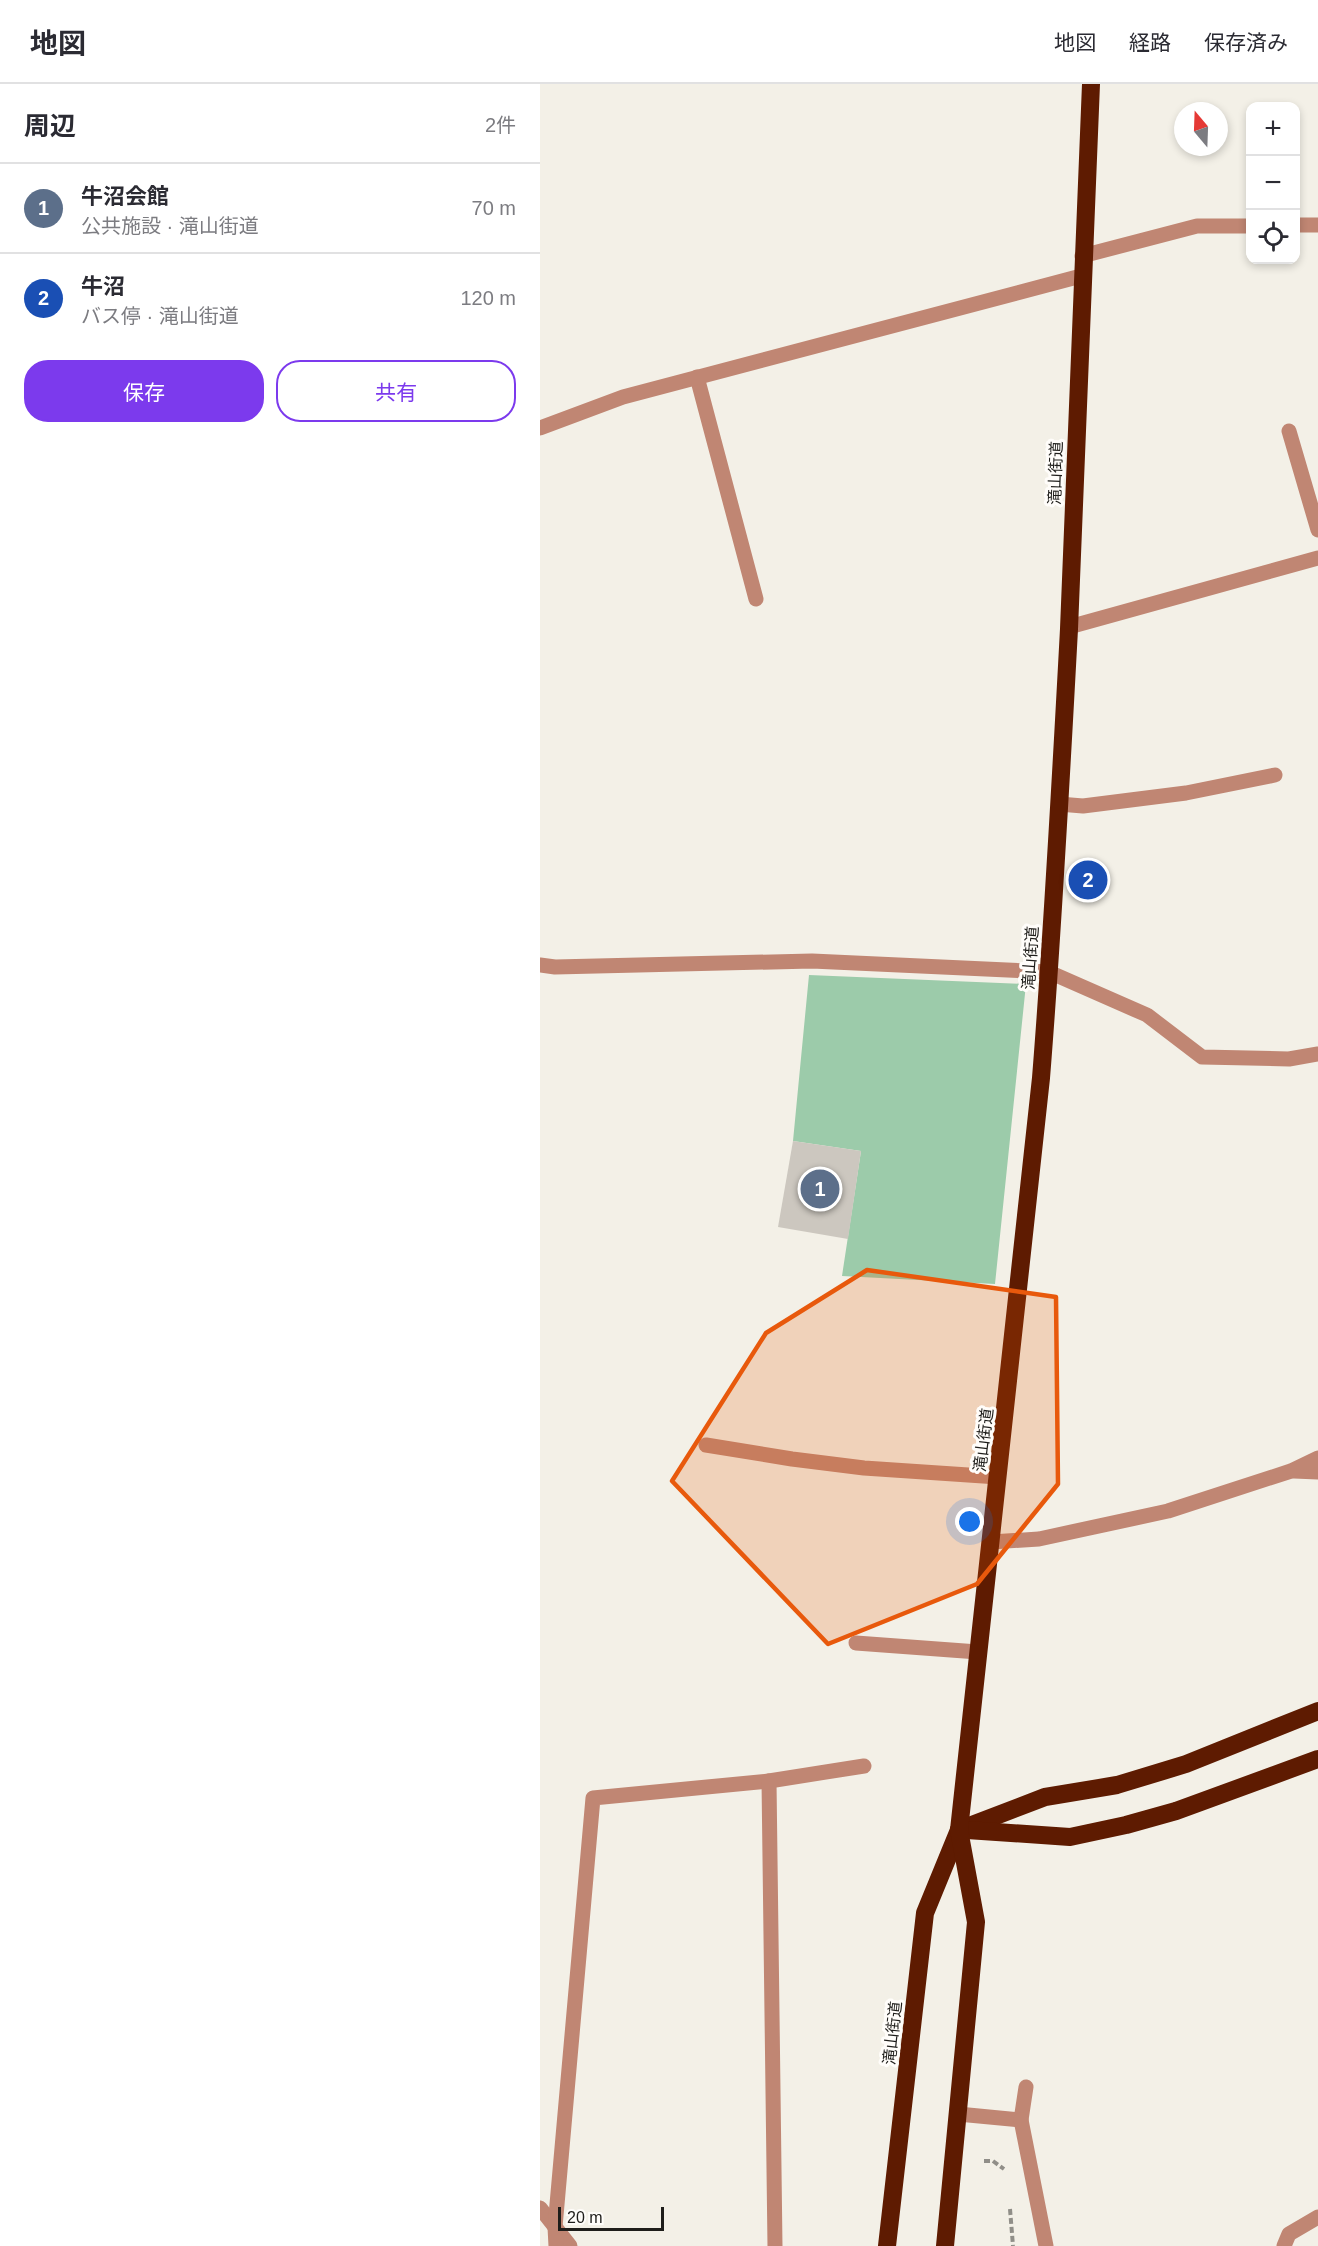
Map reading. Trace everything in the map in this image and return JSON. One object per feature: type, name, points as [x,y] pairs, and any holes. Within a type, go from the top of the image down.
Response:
[{"type":"highway","name":"滝山街道","points":[[887,2246],[925,1913],[959,1830],[1041,1078],[1069,627],[1082,256],[1091,84]]},
{"type":"highway","points":[[959,1830],[1045,1797],[1117,1785],[1186,1764],[1318,1711]]},
{"type":"highway","points":[[959,1830],[1070,1837],[1176,1811],[1318,1759]]},
{"type":"highway","name":"滝山街道","points":[[945,2246],[976,1922],[959,1830]]},
{"type":"street","points":[[1300,225],[1318,225]]},
{"type":"street","points":[[1082,256],[1197,226],[1246,226]]},
{"type":"street","points":[[540,428],[623,397],[1082,276]]},
{"type":"street","points":[[697,377],[756,599]]},
{"type":"street","points":[[1289,431],[1318,530]]},
{"type":"street","points":[[1069,627],[1318,558]]},
{"type":"street","points":[[1059,804],[1083,806],[1186,793],[1275,775]]},
{"type":"street","points":[[540,964],[555,967],[812,961],[1049,972],[1147,1015],[1202,1057],[1289,1059],[1318,1054]]},
{"type":"street","points":[[706,1445],[864,1468],[998,1477]]},
{"type":"street","points":[[991,1542],[1039,1539],[1168,1511],[1291,1471],[1318,1458]]},
{"type":"street","points":[[1291,1471],[1318,1472]]},
{"type":"street","points":[[856,1644],[978,1652]]},
{"type":"street","points":[[556,2246],[555,2227],[593,1798],[769,1781],[864,1766]]},
{"type":"street","points":[[769,1781],[775,2246]]},
{"type":"street","points":[[1026,2086],[1021,2120],[1046,2246]]},
{"type":"street","points":[[958,2114],[1021,2120]]},
{"type":"street","points":[[540,2208],[570,2246]]},
{"type":"street","points":[[1284,2246],[1289,2234],[1318,2217]]},
{"type":"path","points":[[984,2161],[993,2161],[1003,2167],[1006,2174]]},
{"type":"path","points":[[1009,2205],[1013,2246]]},
{"type":"highlighted area","points":[[867,1270],[1056,1297],[1058,1484],[977,1584],[828,1644],[672,1481],[766,1333]]},
{"type":"green space","points":[[809,975],[1026,984],[995,1284],[842,1276],[861,1151],[793,1141]]},
{"type":"building","points":[[793,1141],[861,1151],[848,1239],[778,1227]]},
{"type":"place","name":"牛沼","points":[[1088,880]]},
{"type":"place","name":"牛沼会館","points":[[820,1189]]}]
